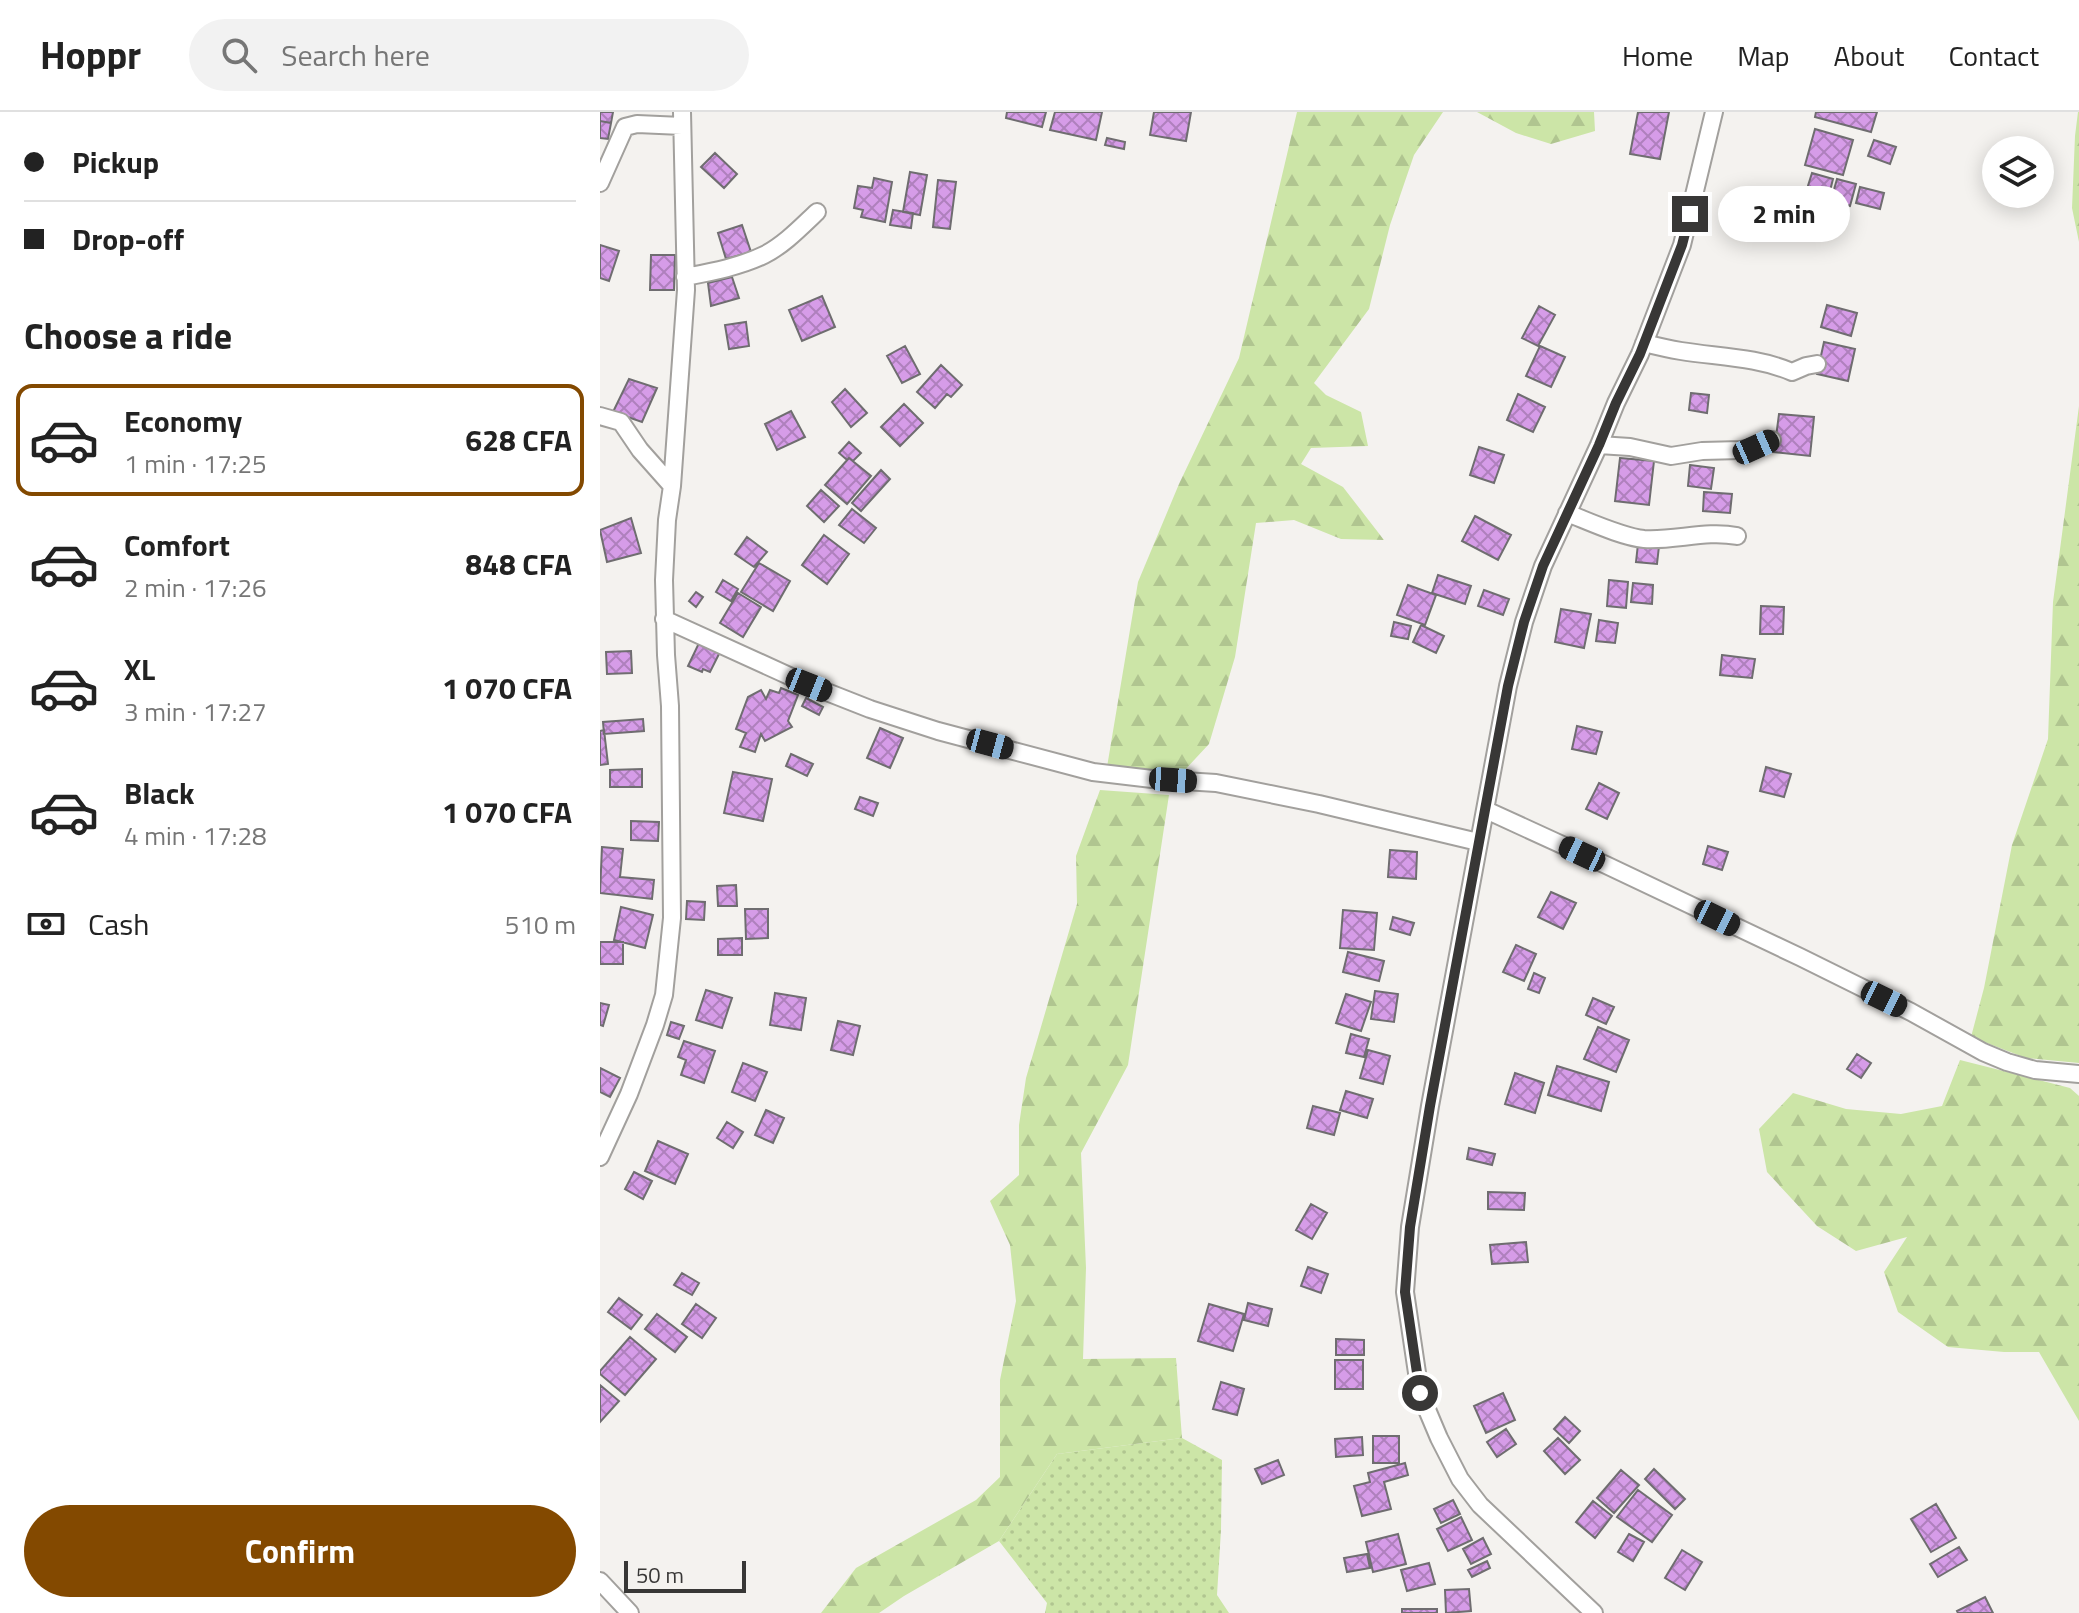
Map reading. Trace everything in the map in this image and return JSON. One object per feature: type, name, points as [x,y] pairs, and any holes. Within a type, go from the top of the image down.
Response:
[{"type":"street","points":[[1594,1613],[1480,1505],[1460,1479],[1439,1438],[1420,1393],[1405,1292],[1410,1227],[1478,842],[1508,686],[1524,622],[1543,566],[1644,343],[1682,245],[1714,112]]},
{"type":"street","points":[[600,183],[625,127],[682,119],[685,277],[672,486],[667,520],[664,619],[670,706],[672,918],[664,995],[655,1025],[629,1094],[600,1157]]},
{"type":"street","points":[[685,277],[765,255],[817,212]]},
{"type":"street","points":[[1644,343],[1773,364],[1792,372],[1817,364]]},
{"type":"street","points":[[600,416],[621,422],[640,450],[672,486]]},
{"type":"street","points":[[1599,445],[1630,447],[1671,456],[1741,450],[1772,440]]},
{"type":"street","points":[[1567,513],[1641,539],[1724,533],[1737,536]]},
{"type":"street","points":[[664,619],[809,685],[938,731],[1093,772],[1216,783],[1478,842]]},
{"type":"street","points":[[1486,810],[1800,957],[1983,1052],[2035,1070],[2079,1074]]},
{"type":"street","points":[[600,1581],[630,1613]]},
{"type":"green space","points":[[1297,112],[1443,112],[1414,155],[1390,225],[1369,309],[1314,383],[1326,395],[1361,412],[1368,446],[1311,448],[1301,464],[1343,487],[1384,540],[1341,539],[1294,520],[1256,523],[1235,657],[1209,744],[1182,773],[1107,767],[1138,582],[1179,484],[1239,358]]},
{"type":"green space","points":[[1477,112],[1594,112],[1595,131],[1551,144],[1516,133]]},
{"type":"green space","points":[[2079,112],[2079,242],[2072,208]]},
{"type":"green space","points":[[2079,406],[2079,1063],[2026,1058],[1971,1037],[1984,988],[2012,845],[2048,739],[2053,602]]},
{"type":"green space","points":[[1100,790],[1169,795],[1128,1065],[1081,1153],[1086,1268],[1083,1359],[1176,1358],[1182,1438],[1057,1454],[999,1541],[879,1613],[821,1613],[856,1568],[976,1500],[1000,1477],[1000,1380],[1016,1301],[1010,1245],[990,1201],[1019,1175],[1019,1125],[1026,1078],[1077,904],[1076,856]]},
{"type":"green space","points":[[1960,1060],[2070,1088],[2079,1096],[2079,1421],[2039,1352],[1948,1347],[1898,1312],[1884,1272],[1907,1237],[1856,1251],[1817,1226],[1767,1172],[1759,1129],[1793,1093],[1846,1109],[1901,1114],[1942,1106]]},
{"type":"green space","points":[[1182,1438],[1222,1460],[1217,1595],[1229,1613],[1045,1613],[1047,1603],[999,1541],[1057,1454]]},
{"type":"building","points":[[600,112],[613,112],[611,123],[600,121]]},
{"type":"building","points":[[1007,112],[1046,112],[1042,127],[1006,118]]},
{"type":"building","points":[[1055,112],[1102,112],[1096,140],[1050,130]]},
{"type":"building","points":[[1154,112],[1191,112],[1186,141],[1150,135]]},
{"type":"building","points":[[1638,112],[1669,112],[1660,159],[1630,154]]},
{"type":"building","points":[[1816,112],[1877,112],[1871,132],[1815,117]]},
{"type":"building","points":[[600,121],[611,123],[608,139],[600,138]]},
{"type":"building","points":[[1815,129],[1853,140],[1843,175],[1805,165]]},
{"type":"building","points":[[1107,138],[1125,142],[1124,149],[1105,145]]},
{"type":"building","points":[[1874,140],[1896,147],[1890,164],[1868,156]]},
{"type":"building","points":[[715,153],[737,174],[724,188],[701,167]]},
{"type":"building","points":[[910,172],[927,175],[920,215],[903,212]]},
{"type":"building","points":[[1812,173],[1833,179],[1828,199],[1806,192]]},
{"type":"building","points":[[874,178],[892,182],[885,222],[861,217],[863,210],[854,208],[858,186],[872,188]]},
{"type":"building","points":[[1837,179],[1856,184],[1850,206],[1831,200]]},
{"type":"building","points":[[938,180],[956,182],[950,229],[933,227]]},
{"type":"building","points":[[1860,187],[1884,193],[1880,209],[1856,203]]},
{"type":"building","points":[[893,210],[913,213],[911,228],[890,225]]},
{"type":"building","points":[[742,225],[751,252],[726,259],[718,233]]},
{"type":"building","points":[[600,245],[619,251],[609,281],[600,278]]},
{"type":"building","points":[[651,255],[675,255],[674,290],[650,290]]},
{"type":"building","points":[[732,277],[739,298],[711,306],[708,283]]},
{"type":"building","points":[[822,296],[835,327],[802,341],[789,310]]},
{"type":"building","points":[[1827,305],[1857,313],[1851,336],[1821,327]]},
{"type":"building","points":[[1539,306],[1555,315],[1538,346],[1522,338]]},
{"type":"building","points":[[746,322],[749,346],[729,349],[725,325]]},
{"type":"building","points":[[1824,342],[1855,349],[1848,381],[1817,374]]},
{"type":"building","points":[[905,346],[920,374],[902,383],[887,356]]},
{"type":"building","points":[[1540,346],[1565,357],[1551,387],[1526,376]]},
{"type":"building","points":[[941,365],[962,385],[951,397],[947,394],[935,408],[917,392]]},
{"type":"building","points":[[629,379],[657,388],[642,422],[613,412]]},
{"type":"building","points":[[845,389],[867,413],[851,427],[832,402]]},
{"type":"building","points":[[1691,393],[1709,395],[1707,413],[1689,410]]},
{"type":"building","points":[[1518,394],[1545,407],[1533,432],[1507,420]]},
{"type":"building","points":[[904,404],[923,423],[900,446],[881,427]]},
{"type":"building","points":[[791,411],[805,437],[777,450],[765,424]]},
{"type":"building","points":[[1779,414],[1814,417],[1810,456],[1774,452]]},
{"type":"building","points":[[849,442],[861,453],[853,461],[839,453]]},
{"type":"building","points":[[1479,447],[1504,455],[1494,483],[1470,475]]},
{"type":"building","points":[[849,458],[871,476],[847,504],[825,485]]},
{"type":"building","points":[[1620,458],[1654,461],[1649,505],[1615,501]]},
{"type":"building","points":[[1690,465],[1714,468],[1711,489],[1688,486]]},
{"type":"building","points":[[881,470],[890,479],[861,511],[852,503]]},
{"type":"building","points":[[821,490],[839,506],[824,522],[807,506]]},
{"type":"building","points":[[1704,492],[1732,494],[1730,513],[1703,511]]},
{"type":"building","points":[[852,509],[876,528],[864,543],[839,525]]},
{"type":"building","points":[[1475,516],[1511,535],[1498,560],[1462,541]]},
{"type":"building","points":[[631,518],[641,553],[607,562],[600,530]]},
{"type":"building","points":[[824,535],[849,554],[827,584],[802,565]]},
{"type":"building","points":[[747,537],[767,552],[754,567],[735,554]]},
{"type":"building","points":[[1638,544],[1659,546],[1657,564],[1636,562]]},
{"type":"building","points":[[759,563],[790,581],[773,611],[741,592]]},
{"type":"building","points":[[1438,575],[1471,586],[1465,604],[1432,593]]},
{"type":"building","points":[[723,580],[738,589],[731,601],[716,592]]},
{"type":"building","points":[[1609,580],[1628,582],[1626,608],[1607,606]]},
{"type":"building","points":[[1633,583],[1653,585],[1652,604],[1631,602]]},
{"type":"building","points":[[1408,585],[1436,595],[1425,625],[1397,615]]},
{"type":"building","points":[[1484,590],[1509,599],[1503,615],[1478,606]]},
{"type":"building","points":[[696,592],[703,597],[696,607],[689,601]]},
{"type":"building","points":[[738,593],[761,607],[743,637],[720,623]]},
{"type":"building","points":[[1761,606],[1784,607],[1783,634],[1760,634]]},
{"type":"building","points":[[1561,609],[1591,614],[1584,648],[1555,642]]},
{"type":"building","points":[[1599,620],[1618,623],[1615,643],[1596,641]]},
{"type":"building","points":[[1394,622],[1411,626],[1408,639],[1391,636]]},
{"type":"building","points":[[1421,625],[1444,636],[1436,653],[1413,642]]},
{"type":"building","points":[[699,643],[720,652],[710,672],[688,666]]},
{"type":"building","points":[[631,651],[632,673],[607,674],[606,652]]},
{"type":"building","points":[[1722,655],[1755,659],[1752,678],[1720,675]]},
{"type":"building","points":[[781,688],[798,695],[788,721],[792,727],[765,741],[761,734],[755,752],[740,747],[746,733],[736,729],[748,697],[761,690],[766,699],[770,690],[779,693]]},
{"type":"building","points":[[806,698],[823,707],[819,715],[802,706]]},
{"type":"building","points":[[643,719],[644,731],[604,734],[603,722]]},
{"type":"building","points":[[1577,726],[1602,732],[1596,754],[1572,749]]},
{"type":"building","points":[[880,728],[903,738],[890,768],[867,758]]},
{"type":"building","points":[[604,730],[608,764],[600,765],[600,731]]},
{"type":"building","points":[[791,754],[813,764],[807,776],[786,766]]},
{"type":"building","points":[[1766,767],[1791,774],[1784,797],[1760,791]]},
{"type":"building","points":[[642,769],[642,787],[610,787],[610,770]]},
{"type":"building","points":[[733,772],[772,779],[763,821],[724,813]]},
{"type":"building","points":[[1599,783],[1619,793],[1607,819],[1586,809]]},
{"type":"building","points":[[860,797],[878,803],[873,816],[855,809]]},
{"type":"building","points":[[631,821],[659,822],[658,841],[631,840]]},
{"type":"building","points":[[1708,846],[1728,852],[1722,870],[1703,864]]},
{"type":"building","points":[[602,847],[623,849],[620,877],[654,880],[652,899],[600,893]]},
{"type":"building","points":[[1390,850],[1417,852],[1416,879],[1388,877]]},
{"type":"building","points":[[736,885],[737,906],[718,906],[717,886]]},
{"type":"building","points":[[1551,892],[1576,903],[1563,929],[1538,917]]},
{"type":"building","points":[[687,901],[705,902],[704,920],[686,919]]},
{"type":"building","points":[[621,907],[653,915],[645,948],[614,940]]},
{"type":"building","points":[[745,909],[768,909],[768,938],[746,939]]},
{"type":"building","points":[[1343,910],[1377,913],[1374,950],[1340,948]]},
{"type":"building","points":[[1393,917],[1414,923],[1410,935],[1390,929]]},
{"type":"building","points":[[742,938],[742,955],[718,955],[718,939]]},
{"type":"building","points":[[600,942],[623,942],[623,964],[600,964]]},
{"type":"building","points":[[1516,945],[1536,954],[1524,981],[1503,972]]},
{"type":"building","points":[[1348,952],[1384,961],[1379,981],[1343,972]]},
{"type":"building","points":[[1534,973],[1545,978],[1539,993],[1528,989]]},
{"type":"building","points":[[706,990],[732,998],[722,1028],[696,1020]]},
{"type":"building","points":[[1375,991],[1398,994],[1394,1022],[1371,1019]]},
{"type":"building","points":[[775,993],[806,998],[801,1030],[770,1025]]},
{"type":"building","points":[[1346,994],[1371,1002],[1361,1031],[1336,1023]]},
{"type":"building","points":[[1593,998],[1614,1007],[1606,1024],[1586,1015]]},
{"type":"building","points":[[600,1003],[609,1005],[603,1026],[600,1025]]},
{"type":"building","points":[[838,1021],[860,1026],[853,1055],[831,1050]]},
{"type":"building","points":[[671,1022],[684,1026],[679,1039],[667,1035]]},
{"type":"building","points":[[1598,1027],[1629,1040],[1616,1072],[1584,1059]]},
{"type":"building","points":[[1351,1034],[1369,1039],[1364,1057],[1346,1053]]},
{"type":"building","points":[[684,1041],[715,1051],[704,1083],[681,1075],[686,1060],[678,1057]]},
{"type":"building","points":[[1368,1050],[1390,1056],[1383,1084],[1360,1078]]},
{"type":"building","points":[[1857,1054],[1871,1063],[1861,1078],[1847,1069]]},
{"type":"building","points":[[743,1063],[767,1072],[755,1101],[732,1092]]},
{"type":"building","points":[[1557,1066],[1609,1082],[1601,1111],[1548,1095]]},
{"type":"building","points":[[600,1068],[620,1078],[610,1097],[600,1092]]},
{"type":"building","points":[[1515,1073],[1544,1083],[1535,1113],[1505,1104]]},
{"type":"building","points":[[1346,1091],[1373,1099],[1367,1118],[1340,1110]]},
{"type":"building","points":[[1313,1106],[1340,1113],[1334,1135],[1307,1128]]},
{"type":"building","points":[[766,1110],[784,1118],[773,1143],[755,1135]]},
{"type":"building","points":[[727,1122],[743,1132],[733,1148],[717,1138]]},
{"type":"building","points":[[658,1141],[688,1154],[675,1184],[645,1171]]},
{"type":"building","points":[[1469,1148],[1495,1154],[1492,1165],[1467,1159]]},
{"type":"building","points":[[634,1172],[652,1181],[643,1199],[625,1189]]},
{"type":"building","points":[[1488,1192],[1525,1193],[1524,1210],[1488,1209]]},
{"type":"building","points":[[1311,1204],[1327,1213],[1312,1239],[1296,1230]]},
{"type":"building","points":[[1526,1242],[1528,1262],[1492,1264],[1490,1245]]},
{"type":"building","points":[[1308,1267],[1328,1274],[1321,1293],[1301,1286]]},
{"type":"building","points":[[682,1273],[699,1283],[692,1295],[674,1285]]},
{"type":"building","points":[[619,1298],[642,1315],[631,1329],[608,1312]]},
{"type":"building","points":[[1248,1303],[1272,1309],[1268,1326],[1244,1320]]},
{"type":"building","points":[[696,1304],[716,1318],[702,1338],[682,1324]]},
{"type":"building","points":[[1209,1304],[1244,1314],[1233,1351],[1198,1341]]},
{"type":"building","points":[[657,1314],[687,1337],[675,1352],[645,1329]]},
{"type":"building","points":[[630,1337],[656,1359],[625,1395],[600,1371]]},
{"type":"building","points":[[1336,1339],[1364,1340],[1364,1355],[1336,1355]]},
{"type":"building","points":[[1335,1360],[1363,1360],[1363,1389],[1335,1389]]},
{"type":"building","points":[[1221,1382],[1244,1389],[1237,1415],[1213,1409]]},
{"type":"building","points":[[600,1385],[619,1401],[600,1422]]},
{"type":"building","points":[[1503,1393],[1515,1420],[1486,1433],[1474,1406]]},
{"type":"building","points":[[1565,1417],[1580,1431],[1569,1443],[1554,1429]]},
{"type":"building","points":[[1506,1429],[1516,1444],[1497,1457],[1487,1442]]},
{"type":"building","points":[[1373,1436],[1399,1436],[1399,1463],[1373,1463]]},
{"type":"building","points":[[1362,1437],[1363,1455],[1336,1457],[1335,1439]]},
{"type":"building","points":[[1558,1438],[1580,1460],[1565,1474],[1544,1451]]},
{"type":"building","points":[[1278,1460],[1284,1475],[1262,1484],[1255,1469]]},
{"type":"building","points":[[1405,1463],[1408,1475],[1384,1482],[1391,1509],[1362,1516],[1354,1486],[1370,1482],[1368,1473]]},
{"type":"building","points":[[1654,1469],[1685,1499],[1675,1509],[1645,1479]]},
{"type":"building","points":[[1621,1470],[1639,1485],[1614,1513],[1597,1498]]},
{"type":"building","points":[[1638,1490],[1672,1515],[1652,1542],[1617,1517]]},
{"type":"building","points":[[1453,1500],[1460,1514],[1441,1523],[1434,1509]]},
{"type":"building","points":[[1593,1501],[1612,1516],[1595,1538],[1576,1522]]},
{"type":"building","points":[[1936,1504],[1956,1538],[1931,1552],[1911,1519]]},
{"type":"building","points":[[1461,1517],[1472,1540],[1448,1551],[1437,1529]]},
{"type":"building","points":[[1398,1534],[1406,1564],[1373,1572],[1366,1542]]},
{"type":"building","points":[[1629,1534],[1644,1542],[1633,1561],[1618,1552]]},
{"type":"building","points":[[1483,1538],[1491,1554],[1471,1564],[1463,1549]]},
{"type":"building","points":[[1959,1547],[1967,1560],[1938,1577],[1930,1564]]},
{"type":"building","points":[[1682,1550],[1702,1562],[1685,1590],[1665,1578]]},
{"type":"building","points":[[1367,1554],[1370,1568],[1347,1572],[1344,1558]]},
{"type":"building","points":[[1487,1561],[1490,1568],[1472,1577],[1468,1570]]},
{"type":"building","points":[[1429,1563],[1435,1584],[1407,1591],[1401,1570]]},
{"type":"building","points":[[1469,1589],[1471,1611],[1446,1613],[1445,1590]]},
{"type":"building","points":[[1985,1597],[1993,1613],[1958,1613],[1957,1611]]},
{"type":"building","points":[[1402,1609],[1437,1609],[1437,1613],[1402,1613]]},
{"type":"route","points":[[1420,1393],[1405,1292],[1410,1227],[1508,686],[1524,622],[1543,566],[1640,354],[1682,245],[1690,214]]}]
